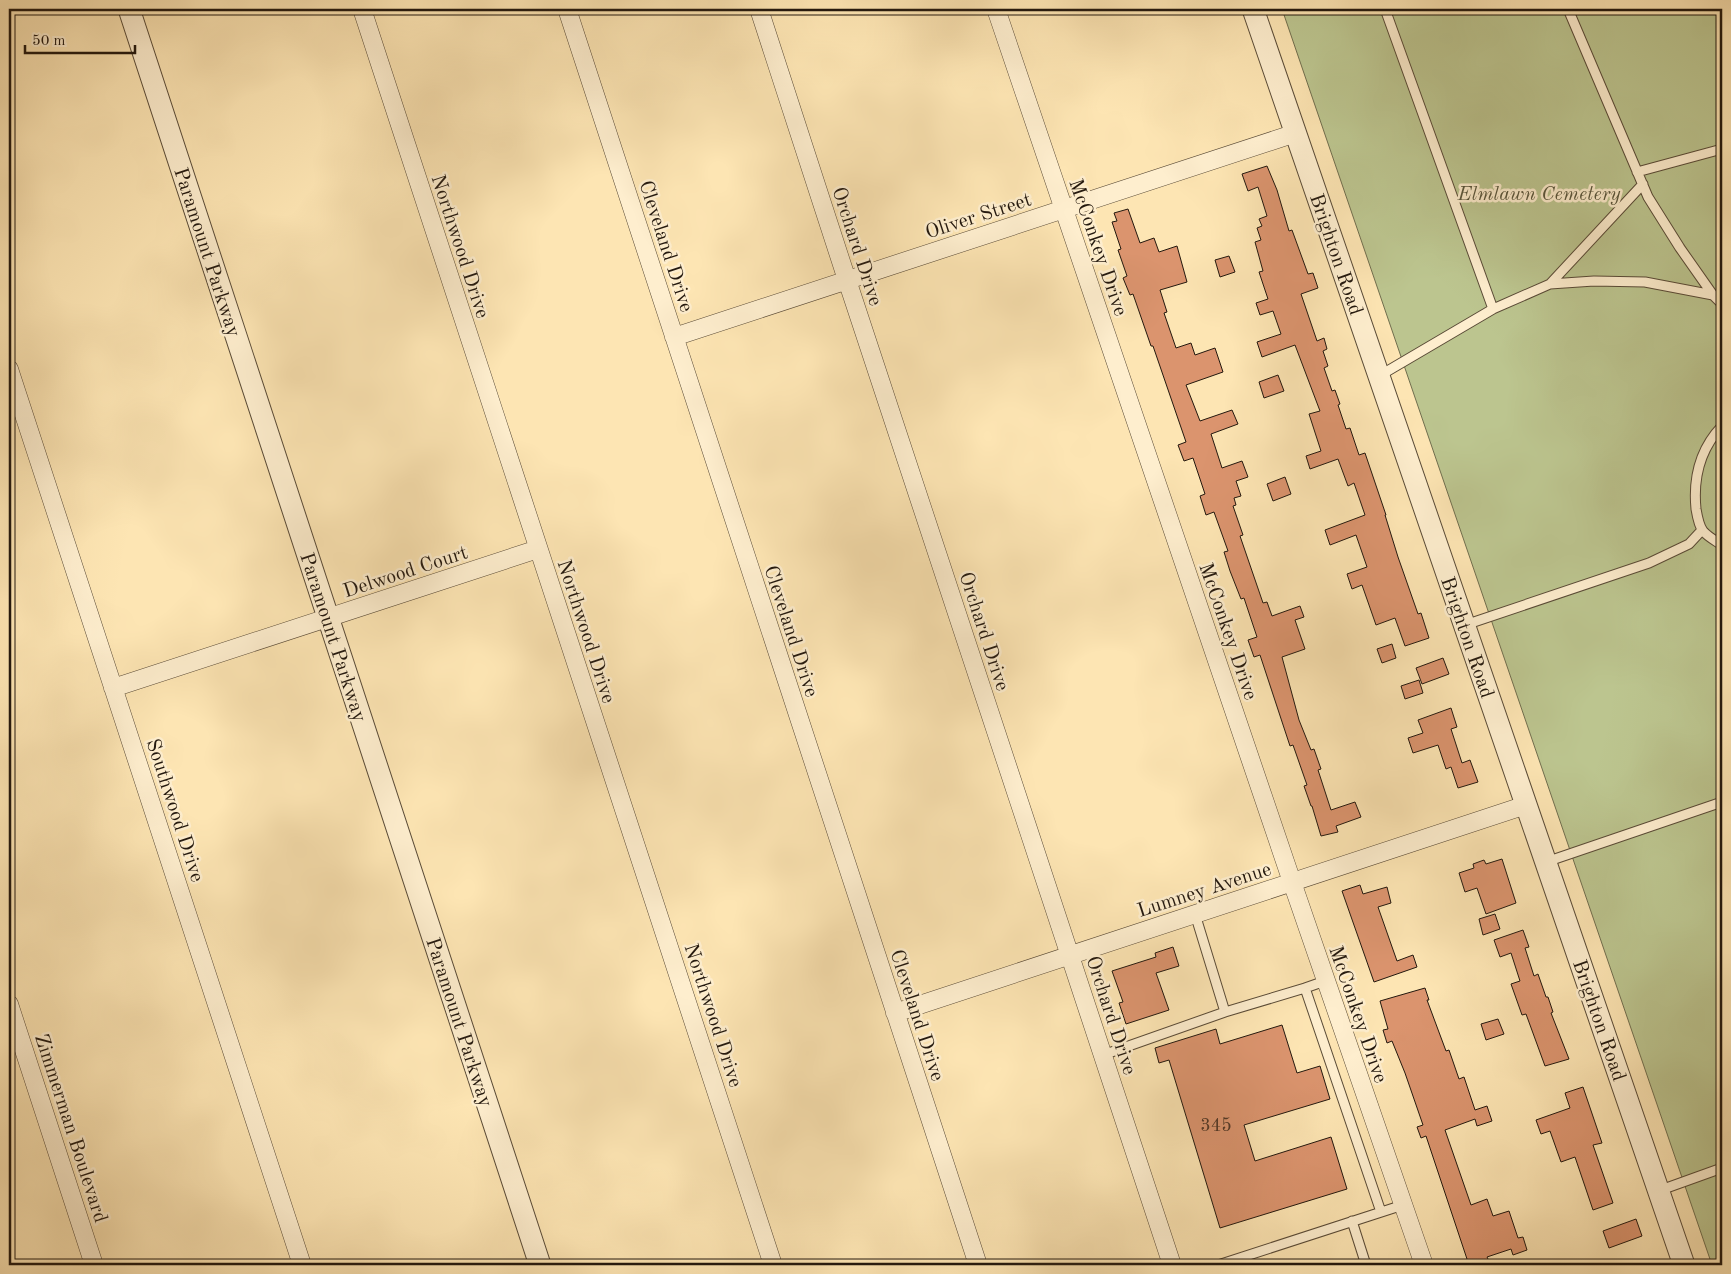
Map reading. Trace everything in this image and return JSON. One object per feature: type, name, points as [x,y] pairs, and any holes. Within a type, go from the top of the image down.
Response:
[{"type":"street","name":"Paramount Parkway","points":[[129,9],[540,1265]]},
{"type":"street","name":"Northwood Drive","points":[[362,9],[773,1265]]},
{"type":"street","name":"Cleveland Drive","points":[[567,9],[978,1265]]},
{"type":"street","name":"Orchard Drive","points":[[759,9],[1172,1265]]},
{"type":"street","name":"McConkey Drive","points":[[996,9],[1424,1265]]},
{"type":"street","name":"Brighton Road","points":[[1254,9],[1684,1265]]},
{"type":"street","name":"Oliver Street","points":[[674,337],[1296,133]]},
{"type":"street","name":"Southwood Drive","points":[[9,369],[302,1265]]},
{"type":"street","name":"Delwood Court","points":[[113,688],[538,549]]},
{"type":"street","name":"Lumney Avenue","points":[[895,1013],[1526,806]]},
{"type":"street","name":"Zimmerman Boulevard","points":[[9,1004],[94,1265]]},
{"type":"lane","points":[[1385,9],[1493,309]]},
{"type":"lane","points":[[1568,9],[1648,197],[1713,295],[1722,304]]},
{"type":"lane","points":[[1636,172],[1722,149]]},
{"type":"lane","points":[[1550,284],[1643,184]]},
{"type":"lane","points":[[1379,376],[1493,309],[1550,284],[1594,281],[1645,282],[1713,295]]},
{"type":"lane","points":[[1722,426],[1714,434],[1706,448],[1696,475],[1695,496],[1702,530],[1722,545]]},
{"type":"lane","points":[[1464,626],[1649,563],[1689,544],[1702,530]]},
{"type":"lane","points":[[1546,862],[1722,802]]},
{"type":"lane","points":[[1196,914],[1225,1012]]},
{"type":"lane","points":[[1103,1055],[1225,1012],[1326,980]]},
{"type":"lane","points":[[1305,988],[1381,1212]]},
{"type":"lane","points":[[1658,1191],[1722,1168]]},
{"type":"lane","points":[[1218,1265],[1228,1264],[1403,1204]]},
{"type":"lane","points":[[1352,1221],[1366,1265]]},
{"type":"green space","name":"Elmlawn Cemetery","points":[[1282,9],[1722,9],[1722,1265],[1712,1265]]},
{"type":"building","points":[[1267,166],[1277,190],[1289,231],[1292,230],[1308,274],[1313,273],[1318,288],[1301,294],[1317,341],[1324,338],[1327,349],[1323,351],[1328,366],[1324,368],[1332,391],[1335,390],[1346,429],[1350,428],[1359,455],[1365,453],[1398,557],[1418,614],[1421,613],[1429,638],[1405,646],[1395,618],[1376,625],[1362,585],[1352,589],[1347,574],[1367,567],[1356,535],[1330,545],[1325,530],[1365,515],[1354,483],[1348,486],[1338,459],[1310,469],[1306,456],[1321,451],[1309,414],[1320,411],[1295,345],[1262,357],[1257,342],[1281,334],[1273,311],[1260,315],[1256,303],[1268,299],[1259,272],[1263,271],[1255,242],[1261,240],[1257,228],[1262,226],[1259,219],[1267,216],[1258,187],[1248,191],[1242,174]]},
{"type":"building","points":[[1128,209],[1140,243],[1154,238],[1159,252],[1177,246],[1187,282],[1160,290],[1167,312],[1164,313],[1176,348],[1191,343],[1195,355],[1215,348],[1223,372],[1186,385],[1200,421],[1232,410],[1238,424],[1211,434],[1222,468],[1242,461],[1248,477],[1236,481],[1241,496],[1234,498],[1236,505],[1233,506],[1243,535],[1240,536],[1263,603],[1267,602],[1272,616],[1300,606],[1304,617],[1295,620],[1305,649],[1282,657],[1299,720],[1311,750],[1314,749],[1321,769],[1318,770],[1331,810],[1355,802],[1361,817],[1336,826],[1338,832],[1321,836],[1304,786],[1307,785],[1293,745],[1290,746],[1260,655],[1254,657],[1248,640],[1257,637],[1244,598],[1241,599],[1230,571],[1224,552],[1228,551],[1214,512],[1206,515],[1200,496],[1205,494],[1193,458],[1184,461],[1178,445],[1186,442],[1153,346],[1151,346],[1133,294],[1130,295],[1123,278],[1127,276],[1118,250],[1121,249],[1112,222],[1117,221],[1114,213]]},
{"type":"building","points":[[1229,256],[1235,272],[1220,277],[1215,260]]},
{"type":"building","points":[[1278,375],[1284,391],[1264,398],[1259,382]]},
{"type":"building","points":[[1285,477],[1291,494],[1273,501],[1267,484]]},
{"type":"building","points":[[1392,644],[1396,658],[1382,663],[1377,649]]},
{"type":"building","points":[[1443,658],[1449,674],[1422,684],[1416,668]]},
{"type":"building","points":[[1419,680],[1423,693],[1405,699],[1401,686]]},
{"type":"building","points":[[1451,708],[1457,727],[1451,729],[1462,763],[1470,760],[1478,782],[1458,788],[1451,767],[1446,769],[1438,745],[1413,753],[1408,738],[1423,733],[1418,720]]},
{"type":"building","points":[[1502,859],[1516,903],[1486,914],[1477,888],[1465,892],[1459,873],[1474,868],[1473,864],[1484,860],[1486,864]]},
{"type":"building","points":[[1360,885],[1363,894],[1387,887],[1391,903],[1378,907],[1397,961],[1413,955],[1417,967],[1374,982],[1342,891]]},
{"type":"building","points":[[1495,914],[1500,929],[1483,935],[1479,919]]},
{"type":"building","points":[[1523,930],[1529,947],[1525,948],[1534,976],[1538,974],[1546,997],[1548,997],[1553,1012],[1551,1013],[1569,1059],[1545,1066],[1526,1014],[1522,1015],[1511,984],[1520,981],[1511,953],[1500,957],[1494,940]]},
{"type":"building","points":[[1173,947],[1179,966],[1156,973],[1169,1010],[1126,1024],[1119,1003],[1123,1002],[1112,971],[1156,957],[1155,953]]},
{"type":"building","points":[[1425,988],[1429,1000],[1427,1000],[1446,1051],[1449,1050],[1459,1079],[1464,1077],[1475,1110],[1487,1106],[1492,1121],[1477,1126],[1475,1119],[1445,1130],[1471,1205],[1487,1199],[1493,1216],[1509,1211],[1518,1238],[1523,1237],[1527,1250],[1513,1255],[1511,1249],[1487,1257],[1489,1261],[1476,1265],[1469,1265],[1426,1136],[1421,1138],[1417,1127],[1423,1125],[1405,1073],[1392,1041],[1387,1043],[1383,1030],[1388,1029],[1380,1001]]},
{"type":"building","points":[[1498,1019],[1504,1034],[1486,1040],[1481,1024]]},
{"type":"building","points":[[1282,1025],[1297,1073],[1320,1066],[1330,1099],[1244,1125],[1255,1161],[1331,1137],[1347,1189],[1220,1228],[1169,1060],[1159,1063],[1155,1048],[1216,1029],[1220,1044]]},
{"type":"building","points":[[1583,1087],[1602,1143],[1593,1145],[1613,1203],[1593,1210],[1575,1157],[1561,1162],[1550,1131],[1541,1134],[1536,1120],[1570,1108],[1565,1093]]},
{"type":"building","points":[[1636,1219],[1642,1236],[1609,1248],[1603,1231]]}]
